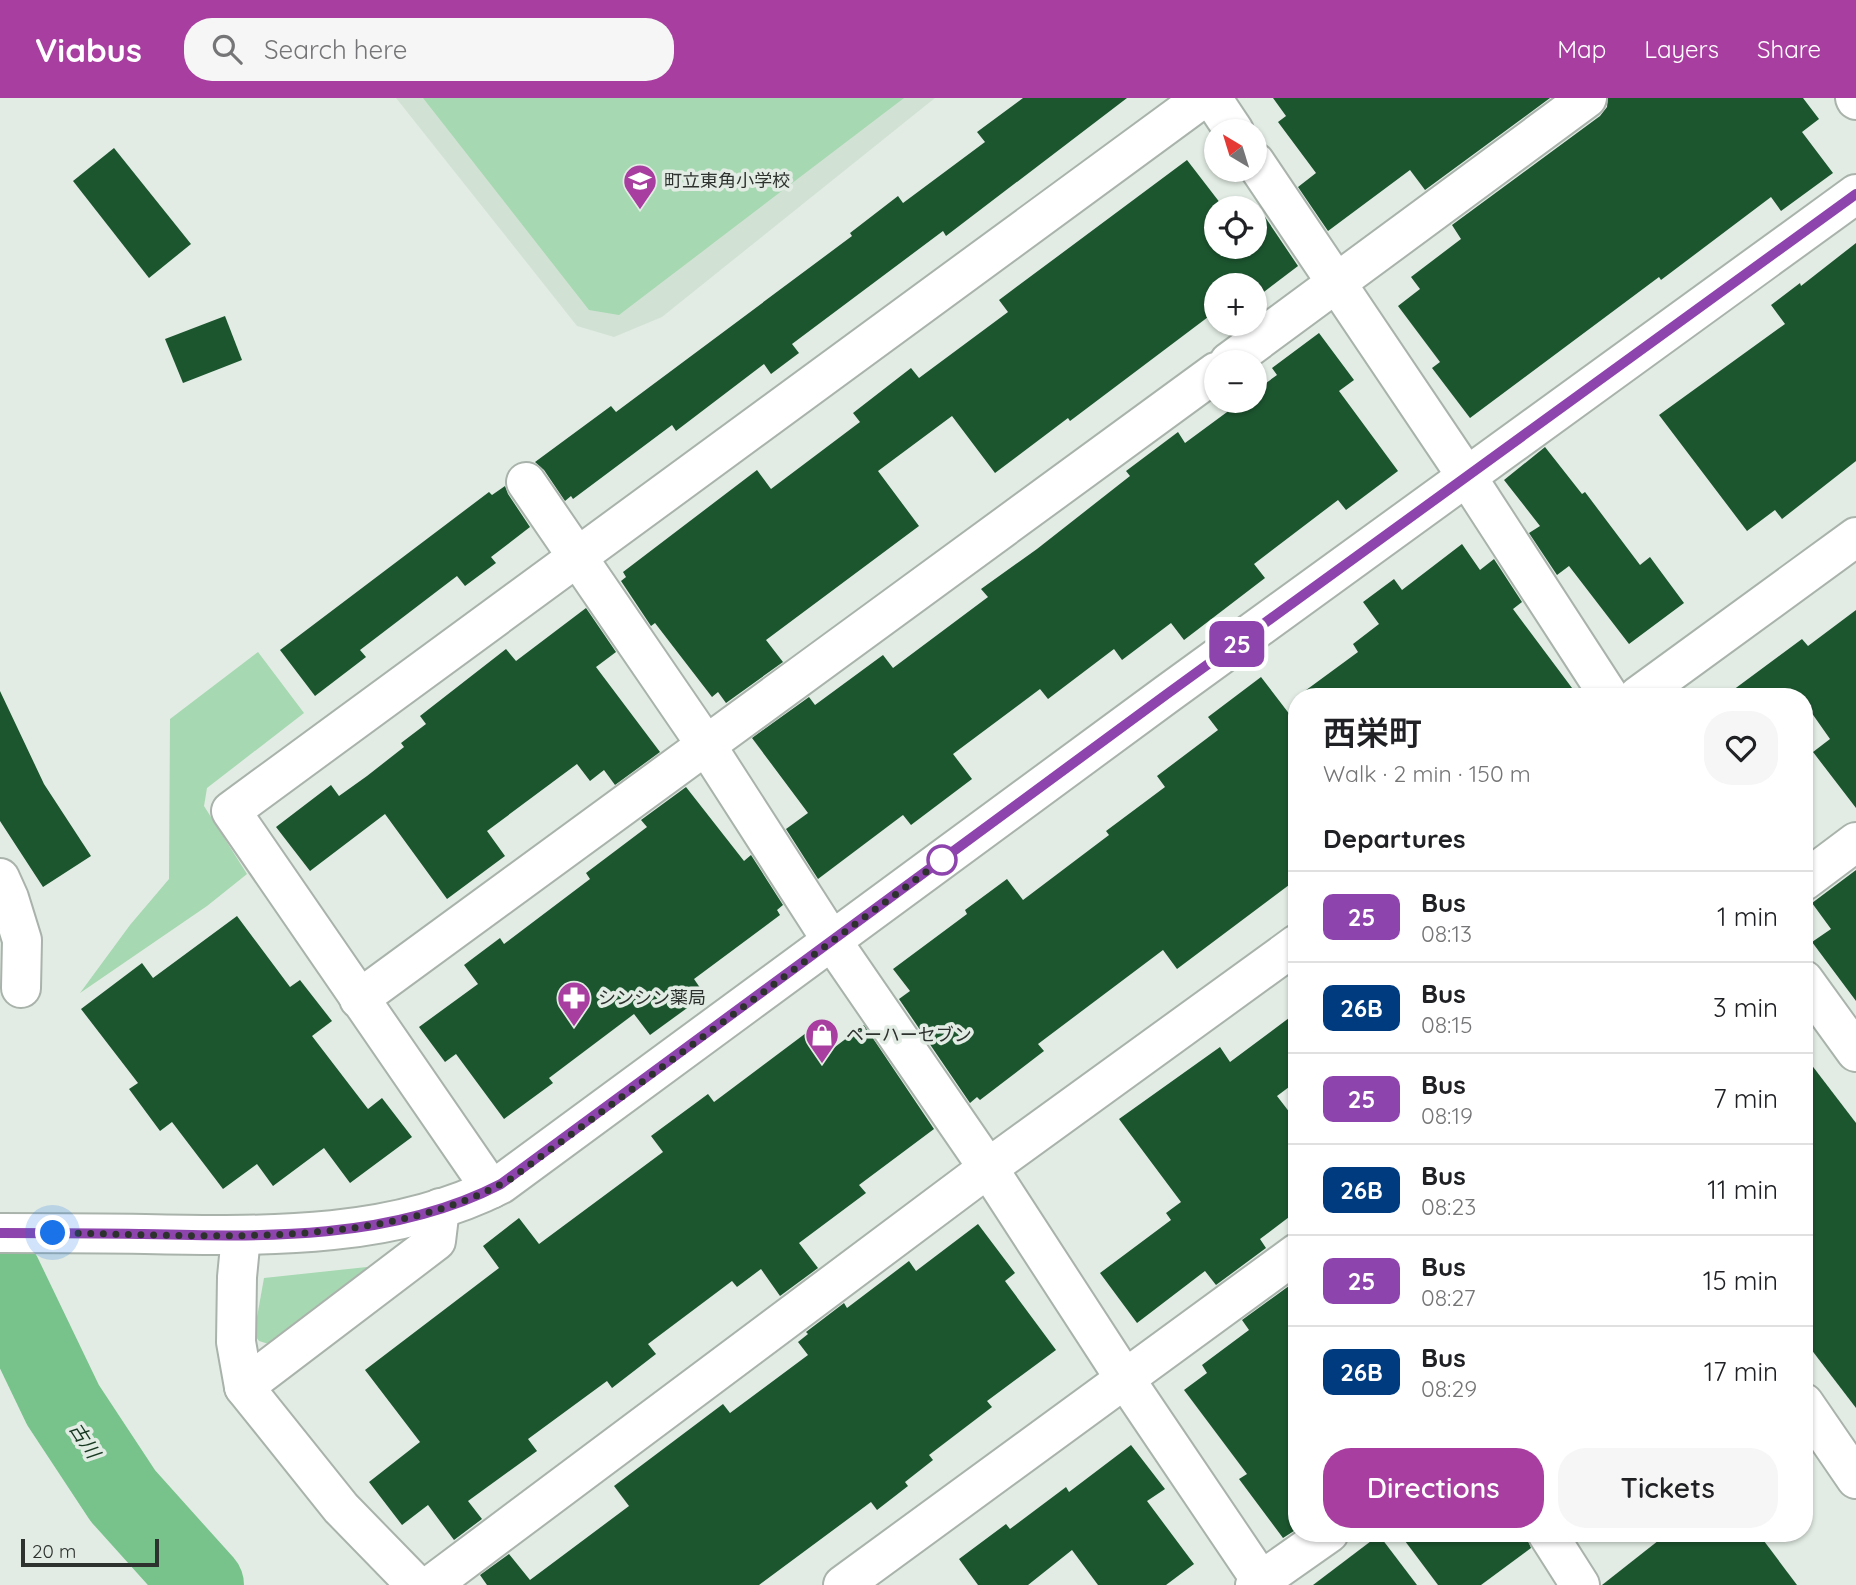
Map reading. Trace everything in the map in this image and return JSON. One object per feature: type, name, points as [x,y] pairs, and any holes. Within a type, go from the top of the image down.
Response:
[{"type":"street","points":[[491,1189],[231,811],[1203,98]]},
{"type":"street","points":[[1212,98],[1226,119]]},
{"type":"street","points":[[1245,350],[1587,98]]},
{"type":"street","points":[[1267,180],[1467,477],[1604,688]]},
{"type":"street","points":[[0,1233],[241,1236],[352,1228],[440,1208],[512,1178],[1156,702],[1856,194]]},
{"type":"street","points":[[359,999],[1204,381]]},
{"type":"street","points":[[527,482],[706,745],[832,941],[988,1168],[1260,1584],[1317,1542]]},
{"type":"street","points":[[1649,688],[1856,537]]},
{"type":"street","points":[[1813,874],[1856,842]]},
{"type":"street","points":[[0,878],[22,940],[21,988],[0,958]]},
{"type":"street","points":[[431,1585],[988,1168],[1288,951]]},
{"type":"street","points":[[1813,992],[1856,1052]]},
{"type":"street","points":[[244,1387],[436,1241],[440,1208]]},
{"type":"street","points":[[241,1236],[236,1342],[244,1387],[341,1508],[416,1585]]},
{"type":"street","points":[[843,1585],[1288,1260]]},
{"type":"street","points":[[1813,1416],[1856,1479]]},
{"type":"street","points":[[1554,1542],[1580,1585]]},
{"type":"shaded area","name":"町立東角小学校","points":[[396,98],[935,98],[662,317],[614,337],[577,326]]},
{"type":"green space","name":"町立東角小学校","points":[[423,98],[904,98],[619,315],[589,310]]},
{"type":"green space","points":[[258,652],[304,713],[207,788],[204,806],[247,874],[207,906],[80,993],[130,925],[169,879],[170,719]]},
{"type":"green space","points":[[367,1267],[370,1273],[272,1345],[259,1341],[254,1334],[264,1278]]},
{"type":"building","points":[[1023,98],[1127,98],[946,236],[943,231],[792,344],[799,353],[771,374],[764,364],[676,431],[672,425],[573,499],[571,496],[565,501],[544,470],[535,462],[611,406],[616,412],[852,236],[850,233],[898,196],[903,203],[985,142],[977,132]]},
{"type":"building","points":[[1273,98],[1550,98],[1425,190],[1410,170],[1328,231],[1298,187],[1316,173],[1278,122],[1286,116]]},
{"type":"building","points":[[1608,98],[1803,98],[1819,119],[1802,132],[1833,173],[1781,211],[1771,197],[1470,418],[1432,368],[1440,362],[1398,306],[1420,289],[1411,277],[1461,239],[1452,225],[1600,116],[1607,107]]},
{"type":"building","points":[[114,148],[191,244],[149,278],[73,181]]},
{"type":"building","points":[[1187,160],[1215,196],[1204,196],[1204,259],[1267,259],[1267,220],[1298,266],[1267,290],[1267,273],[1204,273],[1204,320],[1070,421],[1068,418],[995,473],[952,416],[878,471],[919,526],[766,640],[783,662],[726,703],[718,692],[712,697],[655,623],[651,626],[621,581],[626,577],[623,572],[757,470],[771,489],[860,422],[853,413],[911,368],[919,378],[1008,312],[999,300]]},
{"type":"building","points":[[1856,243],[1856,461],[1782,519],[1775,510],[1747,531],[1659,415],[1785,324],[1771,305],[1800,283],[1801,286]]},
{"type":"building","points":[[225,316],[242,360],[183,383],[165,339]]},
{"type":"building","points":[[1319,333],[1354,380],[1339,391],[1398,471],[1346,510],[1338,500],[1254,564],[1265,578],[1184,640],[1171,623],[1122,660],[1114,649],[1048,699],[1040,689],[953,754],[972,779],[911,825],[903,815],[818,879],[786,829],[808,813],[752,738],[809,697],[815,705],[883,655],[893,668],[988,597],[981,589],[1130,476],[1126,471],[1178,432],[1185,443],[1226,413],[1267,413],[1267,382],[1277,375],[1272,368]]},
{"type":"building","points":[[1545,447],[1582,494],[1585,492],[1640,565],[1650,557],[1684,603],[1629,644],[1569,566],[1557,575],[1529,533],[1540,526],[1504,480]]},
{"type":"building","points":[[505,486],[530,527],[491,557],[496,563],[465,586],[457,576],[360,650],[366,657],[315,696],[280,650],[489,492],[492,495]]},
{"type":"building","points":[[1462,544],[1480,570],[1494,559],[1522,602],[1513,609],[1572,688],[1309,688],[1358,652],[1353,644],[1379,624],[1363,602],[1394,579],[1402,590]]},
{"type":"building","points":[[586,608],[616,652],[596,667],[660,752],[615,785],[604,770],[590,781],[577,764],[487,831],[505,856],[447,899],[385,814],[310,871],[276,827],[331,785],[339,796],[367,776],[404,747],[401,743],[426,724],[420,716],[506,649],[516,661]]},
{"type":"building","points":[[1856,610],[1856,808],[1813,752],[1830,739],[1813,715],[1813,688],[1736,688],[1802,639],[1808,646]]},
{"type":"building","points":[[1261,677],[1288,712],[1288,886],[1177,969],[1163,950],[1038,1044],[1044,1051],[980,1100],[977,1097],[970,1103],[899,999],[910,991],[893,969],[967,914],[965,910],[1007,879],[1023,900],[1109,835],[1106,831],[1165,787],[1157,776],[1218,730],[1208,717]]},
{"type":"building","points":[[0,691],[44,784],[91,856],[43,887],[0,821]]},
{"type":"building","points":[[686,787],[744,861],[751,855],[783,905],[777,910],[780,915],[694,979],[705,995],[650,1035],[634,1014],[549,1078],[553,1083],[504,1119],[456,1054],[445,1062],[419,1027],[478,984],[464,965],[500,938],[504,944],[590,879],[586,873],[647,827],[641,820]]},
{"type":"building","points":[[1856,870],[1856,1001],[1813,943],[1831,929],[1813,902]]},
{"type":"building","points":[[237,916],[290,987],[300,980],[332,1021],[312,1036],[368,1109],[382,1098],[412,1137],[350,1183],[324,1148],[273,1186],[257,1164],[223,1189],[172,1122],[160,1131],[129,1089],[138,1083],[81,1009],[142,963],[153,978]]},
{"type":"building","points":[[1288,1019],[1288,1088],[1277,1096],[1288,1110],[1288,1218],[1260,1239],[1266,1248],[1216,1285],[1205,1271],[1137,1323],[1100,1273],[1171,1220],[1166,1213],[1181,1202],[1119,1119],[1220,1047],[1230,1062]]},
{"type":"building","points":[[864,1025],[934,1129],[859,1185],[866,1193],[799,1243],[818,1268],[780,1296],[761,1269],[737,1287],[732,1281],[648,1344],[656,1354],[612,1388],[607,1381],[528,1439],[537,1451],[468,1501],[482,1519],[454,1540],[428,1505],[402,1525],[369,1482],[420,1442],[365,1370],[499,1268],[483,1246],[519,1218],[539,1244],[663,1152],[651,1136],[708,1094],[714,1102],[810,1030],[827,1053]]},
{"type":"building","points":[[1813,1067],[1856,1123],[1856,1408],[1813,1352]]},
{"type":"building","points":[[978,1224],[1015,1273],[1005,1281],[1056,1350],[987,1401],[992,1407],[929,1455],[933,1460],[905,1482],[908,1486],[877,1510],[871,1502],[759,1585],[487,1585],[480,1575],[509,1554],[530,1580],[629,1506],[614,1486],[723,1404],[730,1413],[808,1355],[798,1342],[808,1334],[806,1332],[844,1303],[847,1308],[909,1261],[916,1271]]},
{"type":"building","points":[[1288,1287],[1288,1535],[1283,1538],[1239,1479],[1247,1474],[1184,1390],[1207,1373],[1202,1365],[1249,1330],[1242,1320]]},
{"type":"building","points":[[1131,1445],[1165,1489],[1147,1501],[1194,1564],[1166,1585],[1098,1585],[1072,1550],[1028,1585],[978,1585],[959,1559],[1006,1524],[1010,1529],[1066,1487],[1069,1492]]},
{"type":"building","points":[[1370,1542],[1384,1542],[1417,1585],[1313,1585]]},
{"type":"building","points":[[1406,1542],[1529,1542],[1531,1548],[1481,1585],[1438,1585]]},
{"type":"building","points":[[1657,1542],[1765,1542],[1797,1585],[1602,1585]]},
{"type":"waterway","name":"古川","points":[[0,1274],[63,1405],[123,1496],[203,1585]]},
{"type":"bus line","name":"25","points":[[0,1233],[241,1236],[312,1233],[395,1220],[440,1208],[478,1195],[512,1178],[1167,694],[1856,194]]},
{"type":"place","name":"町立東角小学校","points":[[640,211]]},
{"type":"place","name":"シンシン薬局","points":[[574,1028]]},
{"type":"place","name":"ペーハーセブン","points":[[822,1065]]},
{"type":"route","points":[[53,1233],[241,1236],[312,1233],[395,1220],[478,1195],[512,1178],[942,860]]}]
